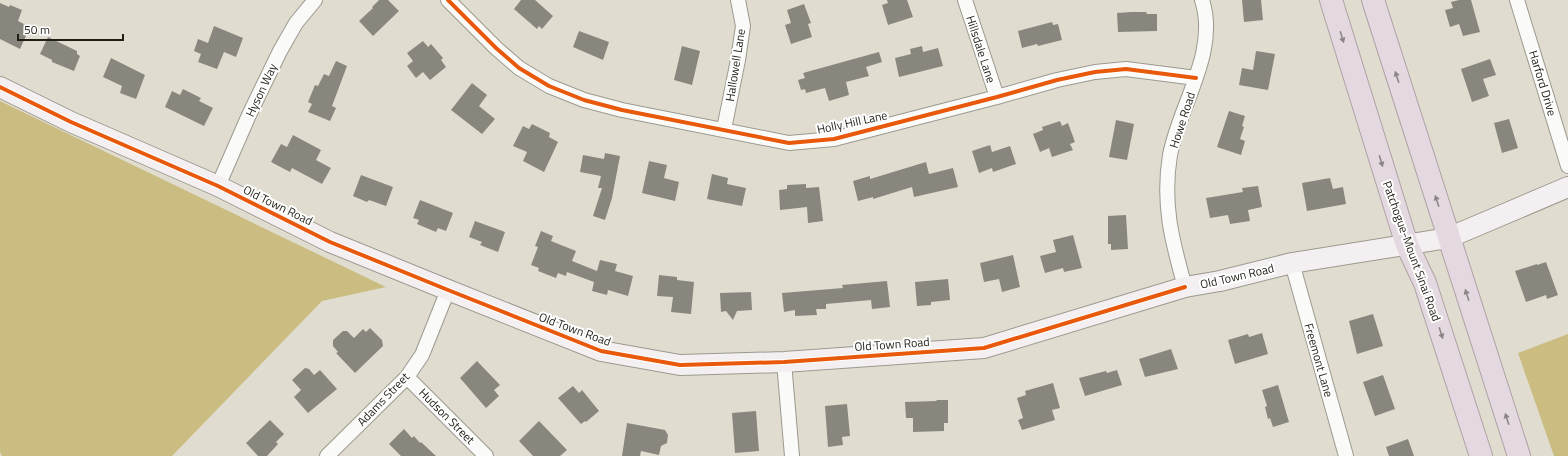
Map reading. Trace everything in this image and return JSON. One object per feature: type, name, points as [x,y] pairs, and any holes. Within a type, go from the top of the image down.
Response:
[{"type":"highway","name":"Patchogue-Mount Sinai Road","points":[[1331,0],[1407,245],[1425,284],[1481,456]]},
{"type":"highway","points":[[1373,0],[1519,456]]},
{"type":"main road","name":"Old Town Road","points":[[0,87],[71,122],[218,186],[330,242],[601,351],[680,365],[784,362],[984,348],[1185,287],[1220,281],[1292,263],[1448,238],[1568,187]]},
{"type":"street","name":"Hyson Way","points":[[218,186],[248,115],[280,50],[296,23],[314,0]]},
{"type":"street","name":"Holly Hill Lane","points":[[448,0],[496,48],[519,68],[549,86],[584,100],[622,110],[789,143],[834,138],[997,97],[1057,80],[1095,72],[1126,69],[1196,78]]},
{"type":"street","name":"Hallowell Lane","points":[[724,129],[738,60],[743,26],[738,0]]},
{"type":"street","name":"Hillsdale Lane","points":[[965,0],[997,97]]},
{"type":"street","name":"Howe Road","points":[[1185,287],[1171,238],[1167,212],[1167,184],[1170,156],[1176,132],[1201,62],[1205,22],[1202,0]]},
{"type":"street","name":"Harford Drive","points":[[1517,0],[1568,166]]},
{"type":"street","name":"Freemont Lane","points":[[1292,263],[1346,456]]},
{"type":"street","name":"Adams Street","points":[[327,456],[407,377],[422,355],[448,290]]},
{"type":"street","points":[[784,362],[792,456]]},
{"type":"street","name":"Hudson Street","points":[[407,377],[486,456]]},
{"type":"shaded area","points":[[0,101],[386,287],[322,301],[172,456],[2,456],[0,452]]},
{"type":"shaded area","points":[[1568,334],[1568,456],[1554,456],[1518,353]]},
{"type":"building","points":[[379,0],[388,0],[399,11],[373,36],[359,21]]},
{"type":"building","points":[[521,0],[535,0],[553,16],[542,29],[539,26],[537,29],[514,9]]},
{"type":"building","points":[[887,0],[907,0],[913,17],[888,25],[882,5],[888,3]]},
{"type":"building","points":[[1242,0],[1261,0],[1263,20],[1244,22]]},
{"type":"building","points":[[1471,0],[1480,32],[1463,36],[1459,24],[1450,27],[1445,10],[1453,8],[1451,2]]},
{"type":"building","points":[[0,3],[22,10],[18,21],[30,27],[20,49],[0,39]]},
{"type":"building","points":[[804,4],[811,23],[808,24],[812,37],[791,44],[785,25],[791,23],[787,10]]},
{"type":"building","points":[[1131,12],[1157,14],[1157,31],[1118,32],[1117,13]]},
{"type":"building","points":[[1052,22],[1053,25],[1058,24],[1062,40],[1022,48],[1018,31]]},
{"type":"building","points":[[214,26],[243,38],[236,57],[224,52],[217,69],[198,62],[201,54],[194,51],[198,39],[208,43]]},
{"type":"building","points":[[579,31],[609,42],[603,60],[573,47]]},
{"type":"building","points":[[48,37],[77,51],[77,54],[80,56],[74,71],[52,62],[52,60],[40,54]]},
{"type":"building","points":[[423,41],[428,47],[431,44],[443,58],[441,60],[446,67],[430,80],[423,72],[416,78],[407,66],[413,61],[407,53]]},
{"type":"building","points":[[682,46],[700,51],[692,85],[674,80]]},
{"type":"building","points":[[922,46],[923,52],[938,48],[943,66],[899,77],[895,58],[911,54],[910,49]]},
{"type":"building","points":[[1256,51],[1275,54],[1268,90],[1239,85],[1242,68],[1253,70]]},
{"type":"building","points":[[879,52],[882,62],[866,67],[869,76],[846,82],[849,95],[829,101],[825,88],[806,93],[805,89],[801,90],[798,80],[805,78],[803,73]]},
{"type":"building","points":[[111,58],[145,75],[136,99],[120,93],[122,86],[103,77]]},
{"type":"building","points":[[1490,59],[1496,75],[1483,79],[1489,96],[1472,102],[1461,69]]},
{"type":"building","points":[[336,61],[347,66],[332,106],[336,108],[330,121],[308,112],[312,104],[308,102],[315,85],[318,86],[324,74],[329,76]]},
{"type":"building","points":[[472,83],[487,95],[479,106],[495,119],[482,134],[451,110]]},
{"type":"building","points":[[183,89],[201,98],[199,101],[213,108],[204,126],[165,107],[172,91],[180,95]]},
{"type":"building","points":[[1229,111],[1245,116],[1242,126],[1244,127],[1240,139],[1245,141],[1241,155],[1217,147]]},
{"type":"building","points":[[1509,119],[1518,148],[1502,153],[1494,123]]},
{"type":"building","points":[[1116,120],[1134,124],[1127,160],[1109,157]]},
{"type":"building","points":[[1060,121],[1062,126],[1068,123],[1075,142],[1070,144],[1073,150],[1052,157],[1049,148],[1040,152],[1033,134],[1043,130],[1042,127]]},
{"type":"building","points":[[532,124],[550,133],[549,137],[558,142],[544,172],[523,161],[527,152],[513,146],[523,126],[529,129]]},
{"type":"building","points":[[293,135],[321,150],[316,160],[331,168],[322,184],[292,168],[290,172],[271,162],[281,144],[287,147]]},
{"type":"building","points":[[990,145],[992,152],[1010,146],[1016,164],[993,172],[992,168],[979,173],[972,151]]},
{"type":"building","points":[[605,153],[620,156],[612,198],[605,220],[593,216],[602,188],[598,188],[601,176],[580,172],[583,155],[604,159]]},
{"type":"building","points":[[649,161],[667,165],[664,178],[679,182],[675,201],[642,193]]},
{"type":"building","points":[[926,162],[929,174],[953,168],[958,187],[914,197],[912,187],[873,199],[873,197],[858,201],[853,181],[870,176],[870,179]]},
{"type":"building","points":[[712,174],[728,178],[727,184],[746,188],[742,206],[707,199]]},
{"type":"building","points":[[361,175],[393,187],[386,206],[369,200],[367,202],[353,196]]},
{"type":"building","points":[[1330,178],[1333,189],[1343,187],[1346,204],[1307,211],[1302,183]]},
{"type":"building","points":[[806,184],[806,188],[819,187],[823,221],[808,223],[807,207],[780,210],[779,190],[787,189],[787,185]]},
{"type":"building","points":[[1258,186],[1262,207],[1248,210],[1250,221],[1230,224],[1228,215],[1210,218],[1206,198],[1243,192],[1242,188]]},
{"type":"building","points":[[420,200],[453,213],[446,231],[438,228],[436,232],[417,224],[419,220],[413,218]]},
{"type":"building","points":[[1126,215],[1128,249],[1111,250],[1111,244],[1108,244],[1108,216]]},
{"type":"building","points":[[475,221],[505,232],[498,252],[480,245],[482,242],[469,237]]},
{"type":"building","points":[[541,231],[553,236],[551,241],[576,251],[572,261],[597,271],[600,260],[617,264],[615,271],[633,276],[628,296],[608,290],[607,295],[592,291],[594,282],[567,272],[566,276],[558,273],[556,278],[538,271],[539,268],[531,265],[538,247],[535,246]]},
{"type":"building","points":[[1073,235],[1082,268],[1064,272],[1063,268],[1045,273],[1040,256],[1056,252],[1053,240]]},
{"type":"building","points":[[1013,255],[1020,287],[1002,292],[999,279],[984,282],[980,263]]},
{"type":"building","points":[[1546,262],[1558,295],[1547,299],[1546,295],[1526,302],[1515,271]]},
{"type":"building","points":[[659,275],[677,277],[677,280],[694,282],[691,314],[671,312],[673,297],[657,296]]},
{"type":"building","points":[[948,279],[950,300],[931,302],[931,305],[917,306],[915,282]]},
{"type":"building","points":[[887,281],[890,307],[872,309],[871,300],[826,304],[826,309],[816,309],[817,315],[795,316],[795,310],[784,312],[782,293],[843,288],[842,285]]},
{"type":"building","points":[[751,292],[752,310],[737,311],[733,320],[726,311],[721,312],[720,293]]},
{"type":"building","points":[[1373,314],[1383,346],[1357,354],[1349,321]]},
{"type":"building","points":[[370,328],[382,340],[383,346],[355,373],[336,353],[338,352],[333,346],[333,340],[343,331],[347,331],[354,338],[363,329],[366,332]]},
{"type":"building","points":[[1262,333],[1268,354],[1235,364],[1228,340],[1248,334],[1249,337]]},
{"type":"building","points":[[1171,349],[1178,369],[1145,377],[1139,359]]},
{"type":"building","points":[[477,361],[500,385],[494,390],[499,396],[486,408],[460,378]]},
{"type":"building","points":[[305,368],[309,369],[314,375],[320,370],[337,389],[308,413],[294,397],[301,390],[292,380]]},
{"type":"building","points":[[1117,370],[1122,385],[1085,396],[1079,378],[1106,371],[1107,373]]},
{"type":"building","points":[[1383,375],[1395,409],[1375,416],[1363,382]]},
{"type":"building","points":[[1053,383],[1060,408],[1052,410],[1055,420],[1022,430],[1018,420],[1023,418],[1017,398],[1026,395],[1025,391]]},
{"type":"building","points":[[1278,385],[1289,422],[1273,427],[1270,418],[1268,419],[1265,407],[1267,406],[1262,390]]},
{"type":"building","points":[[573,386],[579,393],[582,390],[599,411],[586,422],[585,421],[581,424],[558,398]]},
{"type":"building","points":[[948,400],[948,423],[944,423],[944,431],[913,432],[913,418],[906,418],[905,402]]},
{"type":"building","points":[[847,404],[850,436],[842,437],[843,445],[828,447],[825,406]]},
{"type":"building","points":[[756,411],[759,451],[735,453],[732,413]]},
{"type":"building","points":[[270,420],[284,434],[276,442],[278,444],[267,456],[258,456],[246,443]]},
{"type":"building","points":[[539,421],[567,450],[560,456],[533,456],[519,441]]},
{"type":"building","points":[[627,423],[665,430],[668,435],[667,443],[661,446],[659,455],[641,451],[640,456],[622,456]]},
{"type":"building","points":[[404,429],[412,438],[414,436],[436,456],[401,456],[389,444]]},
{"type":"building","points":[[1408,439],[1414,456],[1389,456],[1386,447]]},
{"type":"cycle path","points":[[448,0],[496,48],[519,68],[549,86],[584,100],[622,110],[789,143],[834,139],[1057,80],[1095,72],[1126,69],[1196,78]]},
{"type":"cycle path","points":[[0,87],[71,122],[218,186],[330,242],[601,351],[680,365],[784,362],[984,348],[1185,287]]}]
